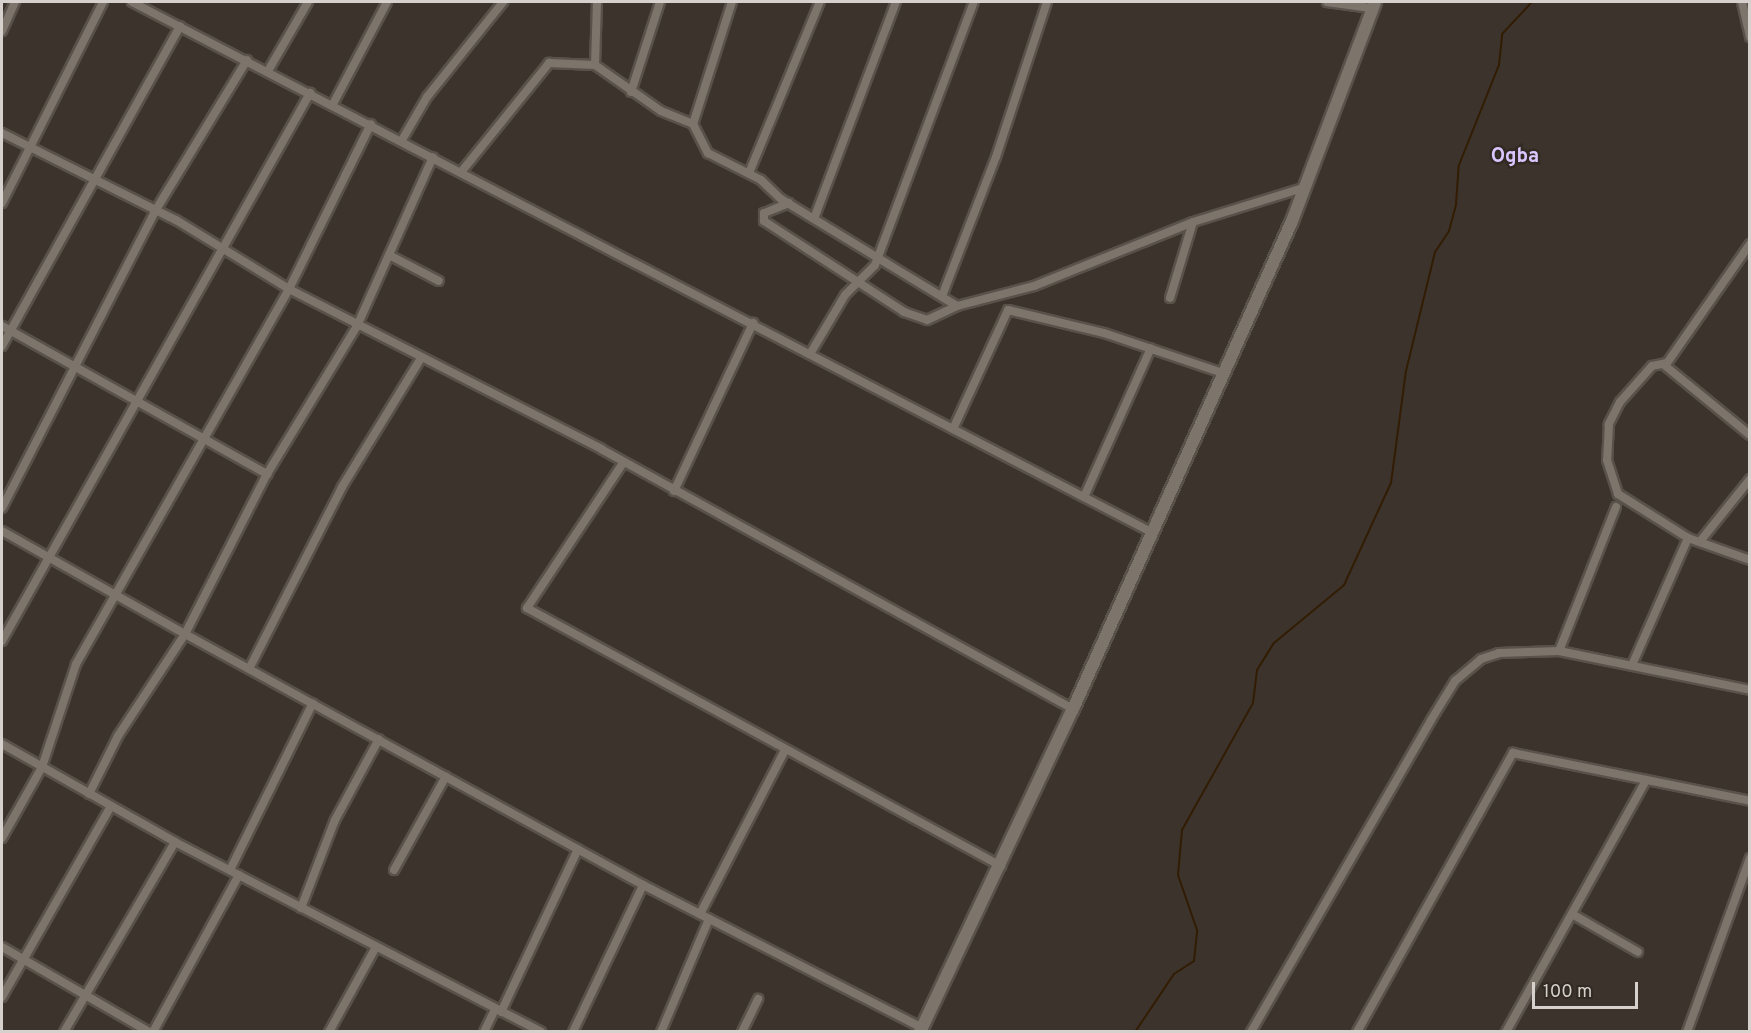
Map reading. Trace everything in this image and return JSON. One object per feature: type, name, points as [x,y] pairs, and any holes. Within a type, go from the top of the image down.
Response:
[{"type":"street","points":[[2,31],[15,2]]},
{"type":"street","points":[[2,203],[31,150],[103,2]]},
{"type":"street","points":[[132,2],[462,171],[1151,532]]},
{"type":"street","points":[[268,71],[308,2]]},
{"type":"street","points":[[333,104],[387,2]]},
{"type":"street","points":[[402,140],[427,97],[502,2]]},
{"type":"street","points":[[595,65],[597,2]]},
{"type":"street","points":[[631,92],[660,2]]},
{"type":"street","points":[[693,124],[732,2]]},
{"type":"street","points":[[749,173],[820,2]]},
{"type":"street","points":[[815,216],[896,2]]},
{"type":"street","points":[[810,354],[845,295],[859,284],[877,255],[974,2]]},
{"type":"street","points":[[942,296],[996,157],[1047,2]]},
{"type":"street","points":[[2,531],[50,556],[184,634],[643,885],[921,1030],[1001,866],[1073,709],[1223,373],[1357,57],[1373,5],[1327,2]]},
{"type":"street","points":[[1742,2],[1749,37]]},
{"type":"street","points":[[2,346],[6,328],[94,183],[180,26]]},
{"type":"street","points":[[2,508],[154,213],[247,60]]},
{"type":"street","points":[[462,171],[549,63],[595,65],[631,92],[693,124],[708,153],[749,173],[789,203],[815,216],[957,306]]},
{"type":"street","points":[[2,641],[139,398],[226,250],[310,93]]},
{"type":"street","points":[[2,838],[42,767],[67,685],[289,289],[371,124]]},
{"type":"street","points":[[2,134],[226,250],[289,289],[357,326],[674,491],[1073,709]]},
{"type":"street","points":[[89,794],[118,736],[184,634],[267,474],[357,326],[434,157]]},
{"type":"street","points":[[789,203],[764,213],[764,221],[859,284],[917,319],[1034,286],[1193,222],[1302,188]]},
{"type":"street","points":[[1170,298],[1193,222]]},
{"type":"street","points":[[1749,244],[1664,364],[1652,366],[1620,402],[1609,424],[1607,460],[1618,494],[1688,538],[1702,539],[1749,560]]},
{"type":"street","points":[[389,255],[439,281]]},
{"type":"street","points":[[953,429],[1008,310],[1151,348],[1223,373]]},
{"type":"street","points":[[674,491],[753,323]]},
{"type":"street","points":[[6,328],[139,398],[267,474]]},
{"type":"street","points":[[1084,497],[1151,348]]},
{"type":"street","points":[[249,669],[342,487],[421,358]]},
{"type":"street","points":[[1664,364],[1749,435]]},
{"type":"street","points":[[623,464],[549,567],[527,608],[784,752],[1001,866]]},
{"type":"street","points":[[1702,539],[1749,479]]},
{"type":"street","points":[[1559,651],[1616,507]]},
{"type":"street","points":[[1632,664],[1688,538]]},
{"type":"street","points":[[1251,1032],[1455,681],[1481,659],[1498,653],[1559,651],[1632,664],[1749,690]]},
{"type":"street","points":[[230,870],[313,704]]},
{"type":"street","points":[[301,908],[335,820],[379,739]]},
{"type":"street","points":[[2,744],[175,842],[541,1032]]},
{"type":"street","points":[[700,915],[784,752]]},
{"type":"street","points":[[1357,1032],[1507,756],[1520,752],[1749,801]]},
{"type":"street","points":[[394,870],[446,776]]},
{"type":"street","points":[[1506,1032],[1646,780]]},
{"type":"street","points":[[2,997],[111,806]]},
{"type":"street","points":[[64,1032],[175,842]]},
{"type":"street","points":[[484,1032],[498,1011],[578,849]]},
{"type":"street","points":[[1687,1032],[1749,858]]},
{"type":"street","points":[[2,947],[149,1031],[239,875]]},
{"type":"street","points":[[573,1032],[643,885]]},
{"type":"street","points":[[1572,914],[1638,952]]},
{"type":"street","points":[[661,1032],[709,919]]},
{"type":"street","points":[[329,1032],[376,946]]},
{"type":"street","points":[[742,1032],[758,999]]},
{"type":"waterway","points":[[1135,1032],[1174,974],[1194,961],[1197,930],[1178,875],[1182,830],[1253,703],[1257,670],[1274,643],[1344,585],[1391,483],[1406,371],[1435,252],[1449,231],[1456,204],[1459,165],[1499,65],[1502,34],[1532,2]]},
{"type":"district","name":"Ogba","points":[[1515,157]]}]
